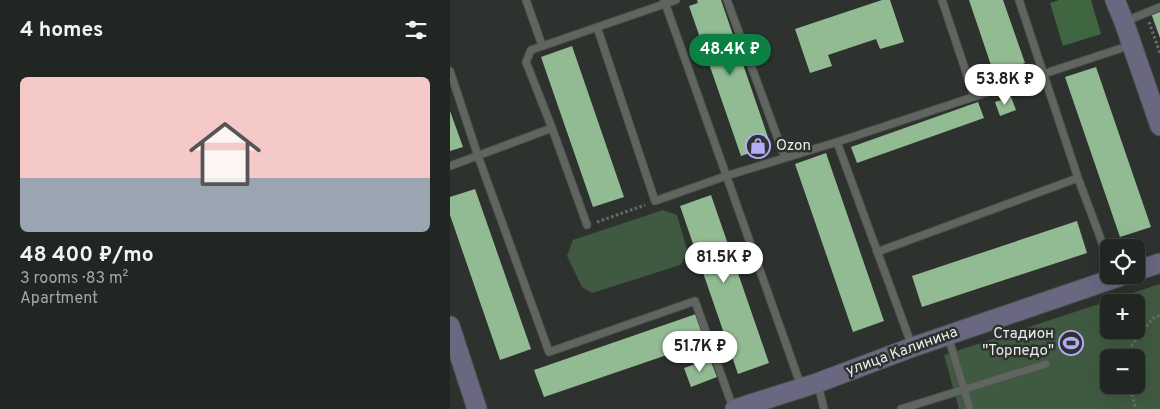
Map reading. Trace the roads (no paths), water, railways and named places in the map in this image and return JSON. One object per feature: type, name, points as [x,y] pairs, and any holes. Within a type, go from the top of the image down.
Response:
[{"type":"street","points":[[1115,0],[1160,126]]},
{"type":"street","points":[[1145,268],[1160,263]]},
{"type":"street","name":"улица Калинина","points":[[740,408],[948,336],[1100,278]]},
{"type":"street","points":[[450,326],[477,409]]},
{"type":"lane","points":[[526,0],[542,45]]},
{"type":"lane","points":[[587,225],[526,62],[531,50],[542,45],[665,2],[676,0]]},
{"type":"lane","points":[[727,0],[785,158]]},
{"type":"lane","points":[[942,0],[974,96]]},
{"type":"lane","points":[[1019,0],[1078,178],[1102,239]]},
{"type":"lane","points":[[665,2],[726,176],[809,385],[824,409]]},
{"type":"lane","points":[[1124,22],[1160,7]]},
{"type":"lane","points":[[597,27],[655,201],[726,176],[837,142],[1132,44]]},
{"type":"lane","points":[[450,71],[478,156],[549,352],[696,301],[740,408]]},
{"type":"lane","points":[[450,166],[552,128]]},
{"type":"lane","points":[[837,142],[912,347]]},
{"type":"lane","points":[[877,252],[1078,178]]},
{"type":"lane","points":[[948,336],[970,409]]},
{"type":"lane","points":[[901,409],[1046,364]]},
{"type":"place","name":"Ozon","points":[[758,146]]},
{"type":"place","name":"Стадион \"Торпедо\"","points":[[1071,343]]}]
